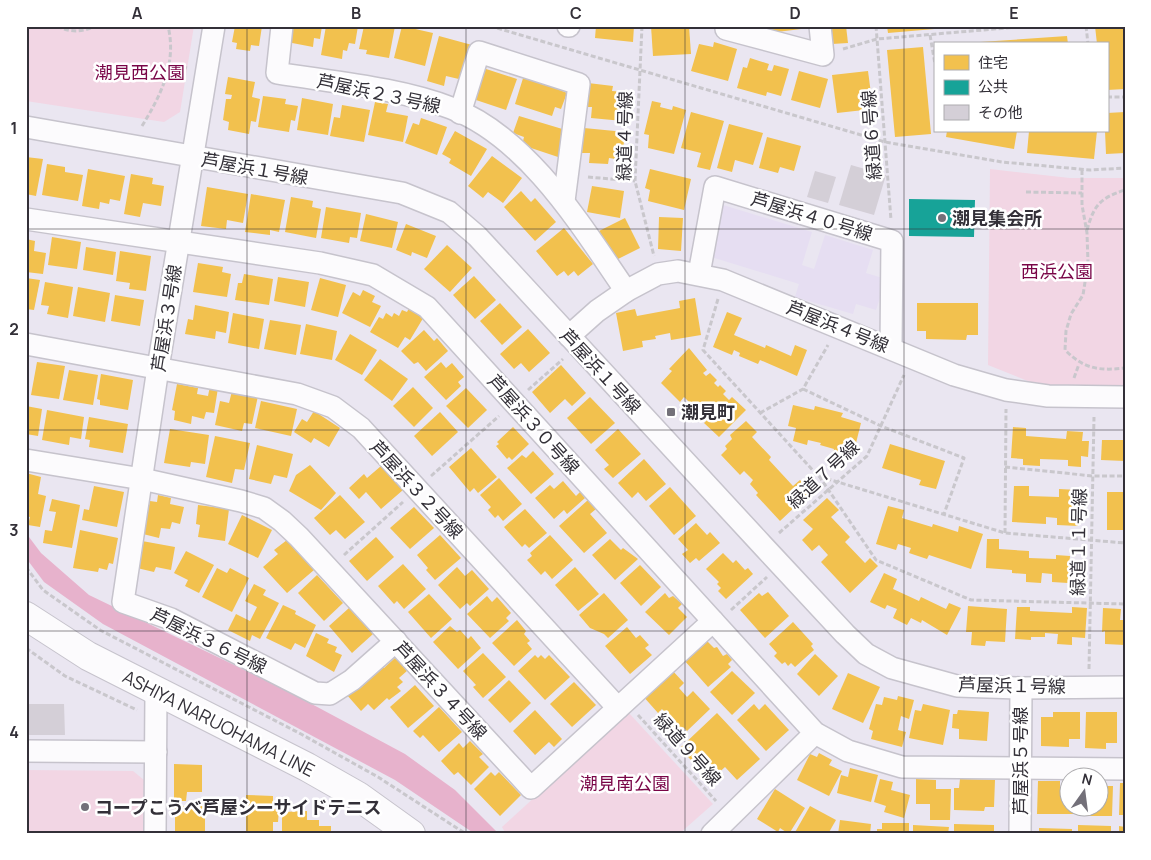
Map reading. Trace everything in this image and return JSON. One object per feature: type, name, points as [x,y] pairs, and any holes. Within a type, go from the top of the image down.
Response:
[{"type":"main road","name":"ASHIYA NARUOHAMA LINE","points":[[26,616],[88,656],[307,767],[358,796],[411,834]]},
{"type":"street","name":"芦屋浜３号線","points":[[142,479],[158,368],[214,26]]},
{"type":"street","name":"芦屋浜２３号線","points":[[282,26],[277,73],[397,94],[451,108],[488,129],[527,160],[564,200],[626,291]]},
{"type":"street","points":[[726,26],[726,29],[823,54],[820,26]]},
{"type":"street","points":[[460,112],[479,52],[579,84],[564,200]]},
{"type":"street","name":"芦屋浜１号線","points":[[26,127],[402,193],[435,205],[448,212],[477,236],[780,565],[866,654],[892,668],[957,686],[1021,688],[1125,687]]},
{"type":"street","name":"芦屋浜４０号線","points":[[699,274],[715,187],[892,241],[891,348]]},
{"type":"street","name":"芦屋浜３０号線","points":[[26,219],[320,264],[373,275],[427,307],[815,733],[848,751],[902,767],[1125,769]]},
{"type":"street","name":"芦屋浜４号線","points":[[573,340],[597,312],[626,291],[658,274],[678,271],[723,280],[912,356],[954,375],[1006,390],[1048,396],[1125,397]]},
{"type":"street","name":"芦屋浜３２号線","points":[[26,344],[297,394],[333,407],[361,428],[622,705]]},
{"type":"street","name":"芦屋浜３４号線","points":[[26,460],[142,479],[264,508],[282,521],[329,569],[531,788],[714,623]]},
{"type":"street","name":"芦屋浜３６号線","points":[[142,479],[123,602],[171,619],[315,693],[330,694],[352,680],[396,641]]},
{"type":"street","name":"芦屋浜５号線","points":[[1020,834],[1021,688]]},
{"type":"street","points":[[155,834],[156,692]]},
{"type":"street","points":[[725,827],[815,733]]},
{"type":"street","points":[[26,751],[156,752]]},
{"type":"path","points":[[57,26],[66,31],[82,32],[96,26]]},
{"type":"path","points":[[141,126],[164,85],[171,64],[168,26]]},
{"type":"path","points":[[490,26],[885,142],[1002,162],[1082,170],[1125,168]]},
{"type":"path","name":"緑道４号線","points":[[642,26],[635,181],[658,274]]},
{"type":"path","name":"緑道６号線","points":[[876,26],[892,241]]},
{"type":"path","points":[[823,54],[877,40],[1030,26]]},
{"type":"path","points":[[1086,26],[1088,42]]},
{"type":"path","points":[[930,35],[934,58]]},
{"type":"path","points":[[1108,97],[1125,97]]},
{"type":"path","points":[[1082,170],[1088,263],[1083,296],[1071,314],[1066,331],[1065,350],[1079,364],[1108,370],[1125,368]]},
{"type":"path","points":[[567,176],[635,181]]},
{"type":"path","points":[[1087,233],[1093,211],[1107,196],[1125,190]]},
{"type":"path","points":[[1026,192],[1082,193]]},
{"type":"path","points":[[723,280],[703,350],[818,476],[876,560],[971,600],[1125,604]]},
{"type":"path","points":[[760,412],[803,389],[838,326]]},
{"type":"path","points":[[329,569],[514,402],[573,340]]},
{"type":"path","name":"緑道７号線","points":[[764,547],[867,456],[912,356]]},
{"type":"path","points":[[803,389],[881,426],[964,458],[944,514]]},
{"type":"path","points":[[1005,533],[1006,390]]},
{"type":"path","name":"緑道１１号線","points":[[1089,687],[1095,397]]},
{"type":"path","points":[[1005,467],[1093,476],[1125,476]]},
{"type":"path","points":[[818,476],[1005,533],[1125,542]]},
{"type":"path","points":[[714,623],[780,565]]},
{"type":"path","points":[[26,567],[44,590],[100,630],[352,762],[466,834]]},
{"type":"path","name":"緑道９号線","points":[[622,705],[725,827]]},
{"type":"shaded area","points":[[723,205],[812,232],[802,265],[814,269],[825,235],[873,250],[866,273],[886,279],[876,310],[856,304],[853,314],[795,297],[799,284],[708,256]]},
{"type":"shaded area","points":[[26,533],[41,553],[89,595],[280,687],[405,754],[455,790],[499,834],[475,834],[395,780],[103,624],[44,582],[26,558]]},
{"type":"green space","name":"潮見西公園","points":[[26,26],[194,26],[180,112],[164,122],[26,101]]},
{"type":"green space","name":"西浜公園","points":[[990,169],[1070,178],[1125,178],[1125,388],[1045,388],[988,365]]},
{"type":"green space","name":"潮見南公園","points":[[628,712],[713,804],[679,834],[506,834],[502,827]]},
{"type":"green space","name":"コープこうべ芦屋シーサイドテニス","points":[[26,770],[133,771],[144,780],[143,834],[26,834]]},
{"type":"building: 住宅","points":[[235,26],[262,26],[259,46],[251,45],[250,51],[236,49],[237,43],[232,42]]},
{"type":"building: 住宅","points":[[290,26],[322,26],[320,39],[314,38],[313,47],[287,42]]},
{"type":"building: 住宅","points":[[326,26],[358,26],[355,44],[349,43],[347,51],[343,50],[342,59],[321,55]]},
{"type":"building: 住宅","points":[[364,26],[395,26],[389,58],[366,54],[367,50],[359,49]]},
{"type":"building: 住宅","points":[[402,26],[433,33],[425,66],[394,58]]},
{"type":"building: 住宅","points":[[596,26],[634,26],[633,42],[595,38]]},
{"type":"building: 住宅","points":[[651,26],[689,26],[691,54],[653,56]]},
{"type":"building: 住宅","points":[[768,26],[801,26],[801,29],[769,33]]},
{"type":"building: 住宅","points":[[830,26],[846,26],[848,43],[832,44]]},
{"type":"building: 住宅","points":[[887,26],[946,26],[946,28],[888,33]]},
{"type":"building: 住宅","points":[[1095,26],[1125,26],[1125,89],[1108,90],[1108,42],[1097,42]]},
{"type":"building: 住宅","points":[[439,36],[472,45],[463,80],[446,76],[444,86],[427,81]]},
{"type":"building: 住宅","points":[[1067,36],[1068,42],[980,42]]},
{"type":"building: 住宅","points":[[714,42],[737,49],[728,81],[691,71],[699,44],[713,47]]},
{"type":"building: 住宅","points":[[923,47],[931,134],[895,137],[887,50]]},
{"type":"building: 住宅","points":[[750,58],[769,64],[767,70],[772,71],[774,65],[789,69],[781,96],[767,92],[766,96],[737,88],[743,67],[747,68]]},
{"type":"building: 住宅","points":[[483,68],[517,79],[506,110],[473,99]]},
{"type":"building: 住宅","points":[[799,71],[828,79],[820,108],[791,100]]},
{"type":"building: 住宅","points":[[868,71],[873,109],[837,113],[832,75]]},
{"type":"building: 住宅","points":[[524,75],[561,87],[560,90],[567,93],[561,109],[555,107],[552,116],[515,104]]},
{"type":"building: 住宅","points":[[228,77],[255,82],[252,97],[260,99],[256,122],[251,121],[249,134],[228,130],[229,122],[223,120],[226,99],[231,99],[232,95],[225,94]]},
{"type":"building: 住宅","points":[[588,83],[613,86],[612,91],[626,92],[623,121],[591,118],[592,107],[586,107]]},
{"type":"building: 住宅","points":[[263,96],[286,99],[285,104],[298,106],[295,121],[291,120],[289,132],[258,127]]},
{"type":"building: 住宅","points":[[302,98],[333,104],[328,135],[297,130]]},
{"type":"building: 住宅","points":[[652,101],[661,103],[660,107],[672,110],[673,106],[686,110],[674,154],[648,148],[649,135],[644,134]]},
{"type":"building: 住宅","points":[[375,102],[388,104],[386,112],[408,116],[403,142],[368,135]]},
{"type":"building: 住宅","points":[[342,105],[370,110],[364,142],[330,136],[334,117],[340,118]]},
{"type":"building: 住宅","points":[[691,112],[724,121],[710,170],[697,167],[701,153],[681,148]]},
{"type":"building: 住宅","points":[[1125,112],[1125,153],[1106,154],[1105,132],[1108,132],[1108,113]]},
{"type":"building: 住宅","points":[[519,116],[569,131],[561,158],[522,145],[524,137],[513,133]]},
{"type":"building: 住宅","points":[[421,118],[447,127],[437,155],[405,143],[413,123],[419,125]]},
{"type":"building: 住宅","points":[[729,124],[763,133],[753,165],[735,160],[732,172],[717,168]]},
{"type":"building: 住宅","points":[[584,128],[625,132],[622,160],[609,158],[608,164],[589,163],[590,153],[582,153]]},
{"type":"building: 住宅","points":[[455,131],[487,149],[471,176],[449,163],[451,159],[442,154]]},
{"type":"building: 住宅","points":[[947,132],[1017,132],[1014,149],[946,137]]},
{"type":"building: 住宅","points":[[1029,132],[1097,132],[1094,159],[1027,153]]},
{"type":"building: 住宅","points":[[767,137],[801,146],[794,171],[780,167],[778,173],[759,168]]},
{"type":"building: 住宅","points":[[492,156],[522,178],[503,203],[488,192],[483,198],[468,186]]},
{"type":"building: 住宅","points":[[26,157],[43,159],[36,196],[26,194]]},
{"type":"building: 住宅","points":[[47,164],[65,167],[65,172],[83,175],[78,201],[42,195]]},
{"type":"building: 住宅","points":[[88,169],[125,176],[120,201],[110,199],[109,204],[100,202],[99,209],[82,206]]},
{"type":"building: 住宅","points":[[650,169],[691,179],[684,210],[648,201],[650,190],[645,188]]},
{"type":"building: 住宅","points":[[131,174],[153,178],[152,184],[164,186],[161,206],[143,203],[140,217],[124,214]]},
{"type":"building: 住宅","points":[[592,186],[624,191],[620,218],[587,212]]},
{"type":"building: 住宅","points":[[207,187],[248,194],[243,223],[227,220],[226,229],[201,226]]},
{"type":"building: 住宅","points":[[521,191],[531,202],[535,198],[556,222],[535,241],[504,207]]},
{"type":"building: 住宅","points":[[251,194],[285,200],[279,232],[270,230],[270,235],[245,232]]},
{"type":"building: 住宅","points":[[291,197],[313,201],[312,207],[321,209],[316,238],[285,232]]},
{"type":"building: 住宅","points":[[326,207],[361,213],[357,238],[350,237],[349,243],[321,238]]},
{"type":"building: 住宅","points":[[366,214],[398,222],[392,248],[360,241]]},
{"type":"building: 住宅","points":[[659,217],[683,218],[681,251],[658,249]]},
{"type":"building: 住宅","points":[[625,218],[640,248],[614,261],[599,231]]},
{"type":"building: 住宅","points":[[406,224],[436,236],[427,258],[412,252],[411,256],[396,250]]},
{"type":"building: 住宅","points":[[564,228],[593,264],[578,276],[574,271],[568,276],[564,271],[557,276],[536,251]]},
{"type":"building: 住宅","points":[[52,237],[81,242],[77,269],[48,265]]},
{"type":"building: 住宅","points":[[26,239],[35,241],[34,251],[46,253],[43,274],[26,272]]},
{"type":"building: 住宅","points":[[447,245],[472,268],[450,292],[424,269]]},
{"type":"building: 住宅","points":[[86,247],[116,252],[113,275],[83,270]]},
{"type":"building: 住宅","points":[[120,251],[151,256],[146,291],[129,289],[130,283],[116,281]]},
{"type":"building: 住宅","points":[[198,263],[223,267],[222,272],[231,274],[227,297],[193,292]]},
{"type":"building: 住宅","points":[[244,274],[273,279],[269,305],[235,300],[238,283],[242,283]]},
{"type":"building: 住宅","points":[[474,276],[496,300],[475,319],[453,295]]},
{"type":"building: 住宅","points":[[278,277],[309,282],[305,307],[274,301]]},
{"type":"building: 住宅","points":[[26,278],[40,280],[34,310],[26,309]]},
{"type":"building: 住宅","points":[[320,278],[346,285],[338,317],[311,310]]},
{"type":"building: 住宅","points":[[45,282],[73,287],[68,318],[47,314],[49,306],[41,305]]},
{"type":"building: 住宅","points":[[78,287],[110,293],[105,322],[73,316]]},
{"type":"building: 住宅","points":[[363,290],[375,296],[372,302],[381,306],[370,327],[342,313],[353,292],[360,296]]},
{"type":"building: 住宅","points":[[115,295],[144,300],[140,326],[111,321]]},
{"type":"building: 住宅","points":[[695,298],[701,335],[671,340],[670,333],[655,336],[656,339],[642,341],[643,347],[623,351],[616,313],[635,309],[637,316],[680,308],[679,301]]},
{"type":"building: 住宅","points":[[500,303],[522,327],[502,345],[480,321]]},
{"type":"building: 住宅","points":[[917,303],[978,303],[978,335],[967,335],[966,340],[926,339],[926,331],[917,331]]},
{"type":"building: 住宅","points":[[195,305],[229,312],[226,333],[216,331],[215,339],[185,334],[188,319],[193,320]]},
{"type":"building: 住宅","points":[[410,306],[425,315],[410,340],[405,337],[398,348],[370,332],[379,317],[383,319],[386,313],[392,317],[394,313],[399,316],[402,310],[407,312]]},
{"type":"building: 住宅","points":[[727,312],[742,318],[734,335],[765,348],[766,345],[791,356],[795,345],[807,350],[797,376],[760,360],[758,364],[739,356],[740,353],[734,350],[732,355],[713,347]]},
{"type":"building: 住宅","points":[[233,313],[264,319],[259,349],[228,343]]},
{"type":"building: 住宅","points":[[270,320],[301,325],[296,355],[264,349]]},
{"type":"building: 住宅","points":[[306,324],[337,331],[332,360],[300,354]]},
{"type":"building: 住宅","points":[[528,329],[550,353],[529,372],[521,363],[514,369],[500,354]]},
{"type":"building: 住宅","points":[[424,330],[434,341],[437,338],[448,351],[426,371],[418,362],[414,364],[401,351]]},
{"type":"building: 住宅","points":[[350,334],[377,350],[362,375],[335,360]]},
{"type":"building: 住宅","points":[[689,348],[707,370],[703,373],[706,376],[710,373],[717,380],[714,383],[718,387],[720,385],[726,391],[723,394],[729,400],[732,397],[746,410],[719,437],[704,423],[707,420],[684,397],[680,402],[661,383],[672,371],[669,369]]},
{"type":"building: 住宅","points":[[380,359],[408,379],[392,401],[364,380]]},
{"type":"building: 住宅","points":[[37,362],[65,366],[59,399],[31,395]]},
{"type":"building: 住宅","points":[[441,362],[446,368],[452,363],[464,377],[458,382],[461,386],[446,400],[424,377]]},
{"type":"building: 住宅","points":[[561,365],[586,393],[572,406],[565,399],[550,413],[532,392]]},
{"type":"building: 住宅","points":[[69,370],[98,375],[93,405],[63,400]]},
{"type":"building: 住宅","points":[[101,374],[133,380],[128,410],[100,405],[100,400],[97,399]]},
{"type":"building: 住宅","points":[[177,384],[198,388],[197,394],[208,396],[210,386],[218,388],[214,413],[206,412],[204,419],[192,416],[191,424],[174,420],[175,411],[172,410]]},
{"type":"building: 住宅","points":[[413,387],[433,408],[414,427],[393,406]]},
{"type":"building: 住宅","points":[[466,388],[487,410],[468,428],[446,406]]},
{"type":"building: 住宅","points":[[232,391],[258,396],[252,424],[244,423],[242,431],[215,425],[220,401],[229,403]]},
{"type":"building: 住宅","points":[[590,397],[615,423],[591,444],[567,418]]},
{"type":"building: 住宅","points":[[261,401],[297,409],[291,436],[255,428]]},
{"type":"building: 住宅","points":[[793,405],[814,410],[815,406],[843,413],[841,417],[861,423],[852,459],[833,455],[834,449],[820,445],[821,443],[808,440],[807,445],[793,441],[796,428],[788,426]]},
{"type":"building: 住宅","points":[[26,406],[42,409],[38,436],[26,434]]},
{"type":"building: 住宅","points":[[47,410],[84,417],[81,439],[70,437],[69,445],[42,440]]},
{"type":"building: 住宅","points":[[314,411],[340,428],[329,447],[314,438],[311,443],[294,432],[302,419],[307,422]]},
{"type":"building: 住宅","points":[[440,412],[458,432],[432,456],[414,436]]},
{"type":"building: 住宅","points":[[89,417],[128,424],[123,453],[89,447],[90,440],[85,439]]},
{"type":"building: 住宅","points":[[746,421],[757,432],[752,437],[771,457],[769,460],[793,486],[800,480],[811,492],[780,521],[756,495],[758,493],[750,484],[753,480],[744,471],[740,475],[721,455],[727,449],[725,446],[732,439],[730,435]]},
{"type":"building: 住宅","points":[[513,427],[529,444],[512,460],[509,457],[507,459],[496,446],[499,444],[497,442]]},
{"type":"building: 住宅","points":[[1013,427],[1026,428],[1026,436],[1066,439],[1067,431],[1083,432],[1082,441],[1089,441],[1088,457],[1081,456],[1081,467],[1068,466],[1068,460],[1040,459],[1040,466],[1023,465],[1023,459],[1011,458]]},
{"type":"building: 住宅","points":[[170,429],[209,435],[205,464],[191,462],[190,467],[164,463]]},
{"type":"building: 住宅","points":[[618,429],[641,454],[613,478],[604,469],[609,465],[595,450]]},
{"type":"building: 住宅","points":[[215,436],[250,443],[244,470],[235,469],[232,483],[206,477]]},
{"type":"building: 住宅","points":[[1102,440],[1125,440],[1125,461],[1101,460]]},
{"type":"building: 住宅","points":[[890,444],[945,461],[936,489],[919,485],[921,480],[882,468]]},
{"type":"building: 住宅","points":[[257,445],[293,454],[287,478],[274,475],[271,484],[249,479]]},
{"type":"building: 住宅","points":[[471,448],[497,477],[478,493],[474,488],[470,492],[449,467]]},
{"type":"building: 住宅","points":[[533,451],[554,474],[531,494],[507,468],[522,455],[526,458]]},
{"type":"building: 住宅","points":[[644,459],[666,484],[646,501],[638,492],[632,498],[618,483]]},
{"type":"building: 住宅","points":[[310,465],[336,493],[321,510],[289,491],[296,475]]},
{"type":"building: 住宅","points":[[381,466],[403,490],[381,509],[366,492],[359,499],[349,488],[364,474],[367,478]]},
{"type":"building: 住宅","points":[[26,473],[41,477],[38,494],[46,496],[40,527],[28,525],[30,517],[26,516]]},
{"type":"building: 住宅","points":[[499,478],[522,504],[503,521],[498,515],[495,518],[488,510],[491,507],[480,495]]},
{"type":"building: 住宅","points":[[563,481],[576,496],[580,492],[585,498],[567,514],[564,510],[554,519],[535,498],[550,485],[554,489]]},
{"type":"building: 住宅","points":[[94,486],[124,492],[117,527],[82,520],[84,509],[89,510]]},
{"type":"building: 住宅","points":[[1014,486],[1029,486],[1029,496],[1059,497],[1059,489],[1079,490],[1078,498],[1087,498],[1085,520],[1078,519],[1078,526],[1057,525],[1057,518],[1046,517],[1046,524],[1012,522]]},
{"type":"building: 住宅","points":[[670,487],[696,516],[674,535],[649,506]]},
{"type":"building: 住宅","points":[[1107,492],[1125,492],[1125,530],[1107,530]]},
{"type":"building: 住宅","points":[[158,495],[171,498],[170,504],[184,507],[180,524],[172,522],[170,529],[161,528],[159,538],[143,534],[150,501],[157,502]]},
{"type":"building: 住宅","points":[[340,495],[365,522],[345,539],[336,530],[330,535],[314,518]]},
{"type":"building: 住宅","points":[[827,498],[839,510],[831,517],[850,537],[845,542],[865,563],[870,558],[878,566],[850,593],[821,562],[828,555],[819,545],[812,551],[802,540],[813,529],[803,520]]},
{"type":"building: 住宅","points":[[52,499],[80,505],[72,548],[43,543],[45,530],[52,531],[56,512],[49,511]]},
{"type":"building: 住宅","points":[[588,500],[596,509],[590,514],[607,533],[584,553],[559,526]]},
{"type":"building: 住宅","points":[[198,505],[229,509],[225,541],[198,537],[200,525],[196,524]]},
{"type":"building: 住宅","points":[[888,506],[904,510],[902,518],[932,527],[933,524],[958,532],[959,526],[983,534],[971,569],[929,555],[927,559],[909,553],[911,548],[898,544],[896,550],[876,544]]},
{"type":"building: 住宅","points":[[414,507],[434,528],[410,549],[390,528]]},
{"type":"building: 住宅","points":[[525,509],[547,533],[529,548],[525,544],[522,547],[504,527]]},
{"type":"building: 住宅","points":[[242,515],[272,530],[258,558],[228,544]]},
{"type":"building: 住宅","points":[[696,523],[707,535],[710,532],[720,543],[699,561],[696,558],[690,563],[682,554],[688,550],[678,539]]},
{"type":"building: 住宅","points":[[80,530],[118,538],[113,564],[109,563],[107,570],[99,568],[98,572],[73,568]]},
{"type":"building: 住宅","points":[[440,535],[461,558],[435,580],[417,555]]},
{"type":"building: 住宅","points":[[550,535],[573,560],[552,579],[545,571],[541,575],[527,560],[532,556],[530,553]]},
{"type":"building: 住宅","points":[[376,537],[394,557],[367,581],[349,561]]},
{"type":"building: 住宅","points":[[610,539],[621,550],[623,548],[638,559],[615,580],[592,555]]},
{"type":"building: 住宅","points":[[987,539],[999,539],[999,549],[1029,551],[1029,558],[1056,559],[1056,555],[1070,556],[1068,583],[1052,582],[1052,574],[1042,573],[1041,583],[1026,582],[1026,574],[1012,573],[1012,570],[986,568]]},
{"type":"building: 住宅","points":[[287,540],[314,570],[287,593],[263,567],[278,554],[274,550]]},
{"type":"building: 住宅","points":[[142,541],[175,547],[171,570],[156,567],[154,572],[137,568]]},
{"type":"building: 住宅","points":[[186,551],[214,565],[199,593],[185,586],[188,580],[174,573]]},
{"type":"building: 住宅","points":[[723,553],[733,563],[736,560],[745,570],[748,568],[753,574],[726,599],[718,591],[721,588],[717,584],[719,582],[706,569]]},
{"type":"building: 住宅","points":[[403,564],[426,589],[404,609],[397,601],[394,604],[378,586]]},
{"type":"building: 住宅","points":[[640,565],[661,587],[641,606],[620,583]]},
{"type":"building: 住宅","points":[[457,567],[465,576],[472,570],[489,589],[470,606],[467,603],[460,609],[438,585]]},
{"type":"building: 住宅","points":[[575,567],[599,594],[578,611],[555,585]]},
{"type":"building: 住宅","points":[[217,568],[227,573],[230,568],[249,578],[232,612],[202,597]]},
{"type":"building: 住宅","points":[[884,573],[897,579],[893,589],[919,601],[921,597],[946,609],[949,603],[961,608],[947,635],[922,620],[921,623],[911,618],[907,625],[893,618],[897,609],[887,605],[885,609],[870,602]]},
{"type":"building: 住宅","points":[[317,575],[343,603],[324,621],[298,593]]},
{"type":"building: 住宅","points":[[254,584],[266,590],[263,595],[279,603],[260,639],[252,635],[250,641],[228,630],[236,614],[250,621],[257,607],[245,601]]},
{"type":"building: 住宅","points":[[768,592],[789,616],[765,638],[740,610],[759,593],[762,596]]},
{"type":"building: 住宅","points":[[604,593],[628,620],[608,638],[604,634],[590,628],[579,615]]},
{"type":"building: 住宅","points":[[665,593],[669,598],[673,596],[682,604],[678,608],[687,617],[669,635],[645,612]]},
{"type":"building: 住宅","points":[[429,594],[452,619],[431,638],[408,612]]},
{"type":"building: 住宅","points":[[487,596],[492,602],[497,597],[511,613],[506,618],[509,621],[490,638],[467,614]]},
{"type":"building: 住宅","points":[[283,605],[296,611],[295,614],[316,625],[305,648],[295,643],[291,650],[266,638]]},
{"type":"building: 住宅","points":[[968,606],[1007,609],[1005,642],[986,641],[985,646],[971,645],[972,632],[966,632]]},
{"type":"building: 住宅","points":[[1017,607],[1030,607],[1030,611],[1072,613],[1072,607],[1087,608],[1085,638],[1072,637],[1072,645],[1057,644],[1058,634],[1045,633],[1045,637],[1031,637],[1031,640],[1015,639]]},
{"type":"building: 住宅","points":[[349,608],[373,634],[352,653],[329,626]]},
{"type":"building: 住宅","points":[[1103,608],[1121,609],[1120,620],[1125,620],[1125,645],[1105,644],[1105,631],[1102,632]]},
{"type":"building: 住宅","points":[[517,620],[526,631],[524,634],[530,641],[527,643],[532,649],[514,666],[492,643]]},
{"type":"building: 住宅","points":[[793,622],[813,644],[811,646],[814,650],[795,667],[791,663],[788,666],[785,662],[782,664],[774,656],[777,653],[769,644]]},
{"type":"building: 住宅","points":[[450,626],[457,632],[460,630],[468,639],[471,636],[481,648],[458,669],[433,642]]},
{"type":"building: 住宅","points":[[627,627],[636,638],[640,635],[649,645],[645,648],[652,655],[630,674],[605,646]]},
{"type":"building: 住宅","points":[[316,633],[329,639],[327,643],[337,647],[335,652],[342,655],[334,672],[306,656]]},
{"type":"building: 住宅","points":[[706,640],[714,648],[717,647],[723,656],[727,654],[732,660],[728,664],[731,667],[708,687],[684,660]]},
{"type":"building: 住宅","points":[[483,653],[506,677],[483,698],[473,687],[476,685],[463,671]]},
{"type":"building: 住宅","points":[[815,654],[838,676],[819,696],[797,674]]},
{"type":"building: 住宅","points":[[535,655],[538,658],[541,655],[545,659],[549,655],[570,677],[545,700],[518,671]]},
{"type":"building: 住宅","points":[[396,657],[408,670],[399,678],[403,682],[397,687],[401,691],[389,700],[387,698],[374,710],[368,704],[361,711],[347,695],[381,665],[384,668]]},
{"type":"building: 住宅","points":[[671,669],[684,683],[679,688],[687,697],[693,691],[710,709],[687,731],[683,727],[680,729],[677,725],[673,729],[662,718],[666,714],[662,709],[658,713],[642,695]]},
{"type":"building: 住宅","points":[[732,671],[755,693],[732,715],[710,692]]},
{"type":"building: 住宅","points":[[848,673],[880,687],[863,723],[832,709]]},
{"type":"building: 住宅","points":[[509,680],[531,703],[510,723],[488,700]]},
{"type":"building: 住宅","points":[[574,682],[596,705],[572,727],[550,704]]},
{"type":"building: 住宅","points":[[415,685],[434,706],[408,728],[390,707]]},
{"type":"building: 住宅","points":[[898,696],[914,700],[909,719],[901,716],[898,730],[906,732],[902,747],[871,739],[873,731],[869,729],[876,704],[882,705],[884,697],[897,700]]},
{"type":"building: 住宅","points":[[754,704],[759,710],[765,704],[789,730],[766,751],[737,720]]},
{"type":"building: 住宅","points":[[923,704],[950,710],[943,745],[909,738],[915,710],[921,711]]},
{"type":"building: 住宅","points":[[439,707],[462,732],[439,752],[423,735],[420,738],[413,731]]},
{"type":"building: 住宅","points":[[535,710],[562,739],[554,747],[549,742],[535,755],[513,731]]},
{"type":"building: 住宅","points":[[958,710],[989,712],[987,741],[959,739],[959,729],[952,728],[953,714],[957,714]]},
{"type":"building: 住宅","points":[[1053,712],[1080,712],[1080,739],[1069,739],[1069,747],[1041,746],[1041,717],[1053,717]]},
{"type":"building: 住宅","points":[[1086,712],[1117,712],[1117,743],[1106,743],[1106,749],[1085,748]]},
{"type":"building: 住宅","points":[[717,713],[760,759],[737,780],[725,767],[710,781],[680,748]]},
{"type":"building: 住宅","points":[[470,741],[483,754],[479,757],[489,767],[471,785],[458,772],[454,775],[441,761],[459,743],[463,748]]},
{"type":"building: 住宅","points":[[819,753],[832,760],[829,765],[842,771],[829,796],[797,780],[810,754],[817,757]]},
{"type":"building: 住宅","points":[[174,764],[202,765],[202,792],[187,792],[186,801],[174,801]]},
{"type":"building: 住宅","points":[[850,768],[878,775],[871,802],[837,793],[841,775],[848,777]]},
{"type":"building: 住宅","points":[[491,772],[495,776],[499,772],[521,795],[500,816],[474,789]]},
{"type":"building: 住宅","points":[[880,779],[893,782],[891,790],[910,795],[904,818],[884,812],[886,806],[874,802]]},
{"type":"building: 住宅","points":[[916,779],[936,780],[936,789],[951,789],[950,820],[930,820],[930,804],[916,804]]},
{"type":"building: 住宅","points":[[960,779],[995,780],[994,807],[985,807],[984,811],[954,810],[954,788],[959,788]]},
{"type":"building: 住宅","points":[[1038,781],[1058,781],[1058,814],[1037,814]]},
{"type":"building: 住宅","points":[[1120,783],[1125,783],[1125,815],[1119,815]]},
{"type":"building: 住宅","points":[[1108,786],[1113,786],[1112,816],[1108,816]]},
{"type":"building: 住宅","points":[[775,789],[805,808],[789,834],[780,828],[778,832],[757,819]]},
{"type":"building: 住宅","points":[[246,795],[273,796],[273,809],[279,809],[278,822],[273,822],[273,834],[246,834]]},
{"type":"building: 住宅","points":[[175,806],[205,806],[205,834],[175,834]]},
{"type":"building: 住宅","points":[[810,806],[836,820],[828,834],[794,834]]},
{"type":"building: 住宅","points":[[307,811],[307,820],[319,820],[319,826],[331,826],[331,834],[282,834],[282,812]]},
{"type":"building: 住宅","points":[[840,820],[871,824],[870,834],[838,834]]},
{"type":"building: 住宅","points":[[882,823],[909,823],[909,834],[877,834],[877,829],[882,829]]},
{"type":"building: 住宅","points":[[954,824],[994,825],[994,834],[954,834]]},
{"type":"building: 住宅","points":[[913,825],[949,827],[948,834],[913,834]]},
{"type":"building: 住宅","points":[[1078,825],[1111,826],[1111,834],[1078,834]]},
{"type":"building: 住宅","points":[[1119,826],[1125,827],[1125,834],[1119,834]]},
{"type":"building: 住宅","points":[[1039,828],[1072,829],[1072,834],[1039,834]]},
{"type":"building: 公共","name":"潮見集会所","points":[[909,199],[975,200],[974,237],[909,236]]},
{"type":"building: その他","points":[[851,165],[886,175],[874,215],[839,205]]},
{"type":"building: その他","points":[[815,171],[836,177],[828,203],[807,197]]},
{"type":"building: その他","points":[[26,704],[64,704],[65,735],[26,735]]},
{"type":"place","name":"潮見集会所","points":[[942,218]]},
{"type":"place","name":"潮見町","points":[[671,412]]},
{"type":"place","name":"コープこうべ芦屋シーサイドテニス","points":[[85,807]]}]
